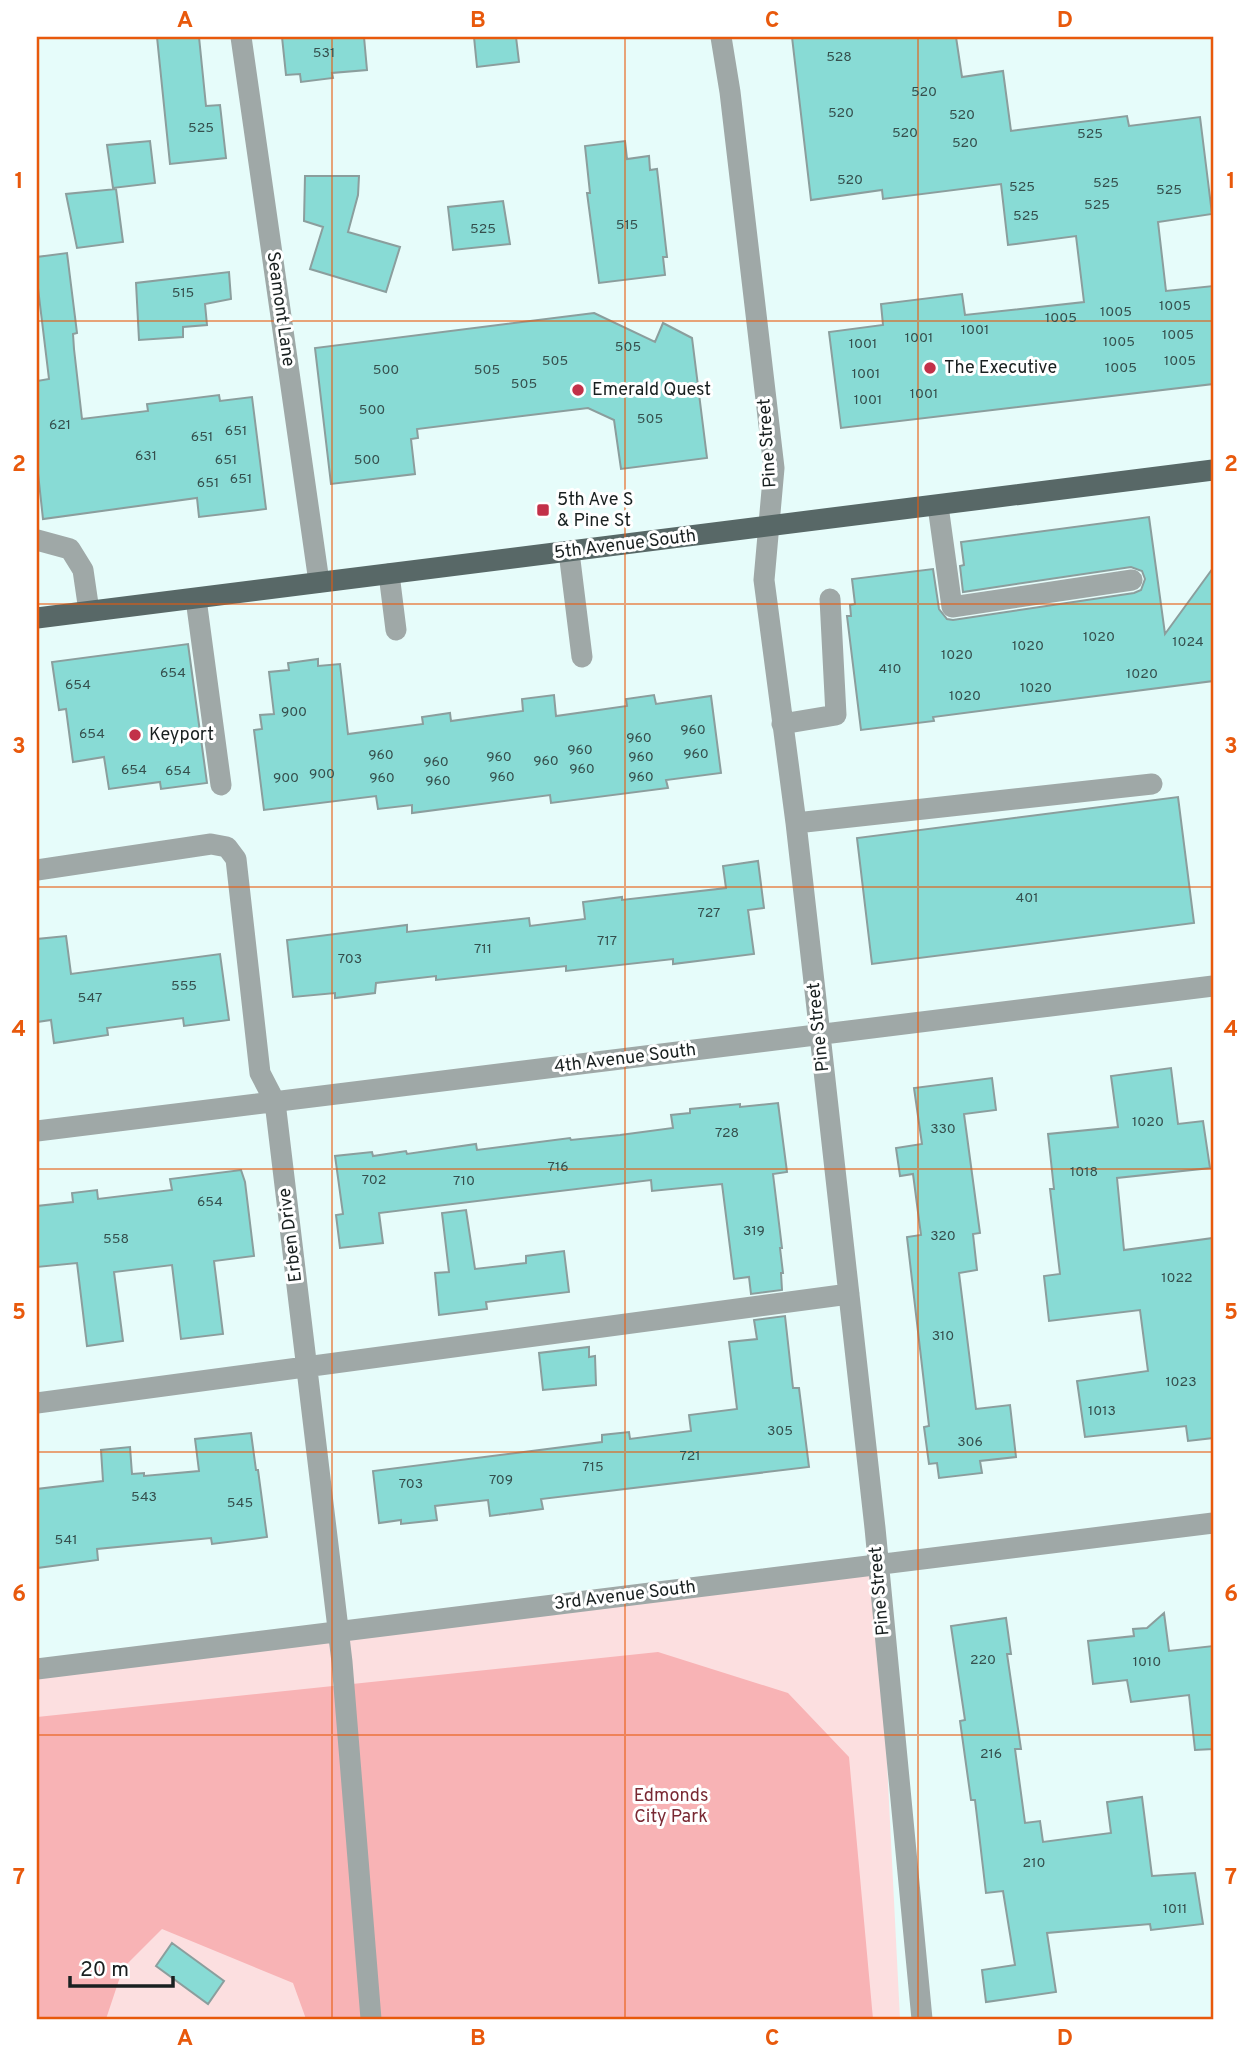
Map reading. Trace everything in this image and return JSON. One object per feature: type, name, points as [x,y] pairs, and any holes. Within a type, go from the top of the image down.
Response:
[{"type":"main road","name":"5th Avenue South","points":[[37,618],[1213,470]]},
{"type":"street","name":"Seamont Lane","points":[[241,37],[319,582]]},
{"type":"street","name":"Pine Street","points":[[721,37],[774,468],[764,580],[796,824],[849,1294],[922,2019]]},
{"type":"street","points":[[939,506],[952,607],[1132,580]]},
{"type":"street","points":[[37,540],[70,549],[83,570],[89,611]]},
{"type":"street","points":[[569,552],[582,657]]},
{"type":"street","points":[[389,574],[396,630]]},
{"type":"street","points":[[196,599],[221,785]]},
{"type":"street","points":[[782,724],[836,715],[830,599]]},
{"type":"street","points":[[796,824],[1152,784]]},
{"type":"street","name":"Erben Drive","points":[[37,870],[211,844],[227,847],[236,859],[260,1073],[275,1102],[338,1630],[371,2019]]},
{"type":"street","name":"4th Avenue South","points":[[37,1131],[1213,986]]},
{"type":"street","points":[[37,1403],[849,1294]]},
{"type":"street","name":"3rd Avenue South","points":[[37,1669],[1213,1523]]},
{"type":"green space","name":"Edmonds City Park","points":[[877,1566],[900,2019],[37,2019],[37,1670]]},
{"type":"green space","name":"Edmonds City Park","points":[[658,1652],[788,1693],[849,1757],[873,2019],[306,2019],[293,1983],[162,1929],[123,1968],[106,2019],[37,2019],[37,1717]]},
{"type":"building","points":[[157,37],[199,37],[206,106],[220,105],[226,158],[170,164]]},
{"type":"building","points":[[282,37],[364,37],[367,70],[332,73],[333,78],[301,82],[300,74],[286,75]]},
{"type":"building","points":[[474,37],[516,37],[519,62],[477,67]]},
{"type":"building","points":[[792,37],[956,37],[962,77],[1003,71],[1011,131],[1127,116],[1129,126],[1200,117],[1212,214],[1158,222],[1166,291],[1213,286],[1213,384],[841,428],[829,332],[883,325],[881,304],[962,294],[965,315],[1084,302],[1076,236],[1008,245],[1001,184],[883,199],[882,190],[811,200]]},
{"type":"building","points":[[150,141],[155,183],[113,188],[107,145]]},
{"type":"building","points":[[625,141],[627,159],[649,156],[650,170],[657,169],[667,257],[663,257],[665,275],[599,283],[587,193],[590,193],[585,146]]},
{"type":"building","points":[[305,176],[359,176],[358,195],[348,232],[400,247],[386,292],[310,269],[323,227],[304,221]]},
{"type":"building","points":[[116,189],[123,242],[77,248],[66,194]]},
{"type":"building","points":[[503,201],[510,244],[453,250],[448,207]]},
{"type":"building","points":[[67,253],[77,333],[73,334],[82,419],[148,411],[147,404],[219,395],[220,401],[252,397],[266,509],[199,517],[197,498],[43,519],[37,464],[37,381],[49,379],[37,280],[37,257]]},
{"type":"building","points":[[229,272],[231,299],[205,304],[207,325],[183,327],[183,337],[139,340],[136,283]]},
{"type":"building","points":[[594,313],[655,342],[663,323],[692,338],[707,458],[621,469],[614,420],[588,408],[417,429],[418,438],[411,439],[415,474],[331,484],[315,348]]},
{"type":"building","points":[[1149,517],[1165,634],[1213,568],[1213,681],[933,717],[934,721],[861,730],[847,616],[851,616],[850,605],[855,604],[852,579],[933,569],[939,609],[947,619],[953,620],[1134,593],[1141,590],[1145,579],[1142,571],[1131,567],[963,592],[961,542]]},
{"type":"building","name":"Keyport","points":[[188,644],[207,783],[161,789],[160,782],[109,789],[104,757],[73,762],[66,709],[59,710],[52,662]]},
{"type":"building","points":[[318,659],[318,666],[340,664],[348,734],[423,724],[422,717],[450,713],[451,721],[523,711],[522,699],[554,695],[556,716],[627,706],[626,699],[654,695],[656,704],[711,696],[721,773],[666,780],[668,788],[551,803],[550,795],[412,813],[412,805],[378,809],[376,796],[264,810],[254,730],[262,729],[260,715],[274,714],[269,672],[289,670],[288,663]]},
{"type":"building","points":[[1178,797],[1194,923],[872,964],[857,838]]},
{"type":"building","points":[[758,861],[764,908],[748,910],[754,954],[673,964],[673,959],[566,971],[566,966],[436,980],[436,976],[376,983],[375,993],[335,998],[335,993],[293,997],[287,940],[407,925],[407,932],[529,918],[530,926],[585,919],[583,902],[726,888],[723,866]]},
{"type":"building","points":[[66,936],[71,974],[220,954],[229,1020],[184,1026],[183,1018],[107,1028],[108,1035],[54,1043],[51,1020],[37,1022],[37,939]]},
{"type":"building","points":[[1171,1068],[1178,1124],[1203,1121],[1210,1168],[1117,1178],[1124,1250],[1213,1238],[1213,1438],[1188,1441],[1186,1426],[1085,1437],[1077,1381],[1148,1371],[1140,1310],[1049,1321],[1044,1276],[1060,1274],[1050,1189],[1054,1189],[1048,1134],[1118,1127],[1111,1076]]},
{"type":"building","points":[[992,1078],[996,1110],[964,1114],[980,1233],[973,1234],[977,1270],[959,1273],[976,1409],[1010,1405],[1016,1457],[980,1461],[982,1473],[939,1478],[937,1463],[929,1464],[924,1427],[929,1426],[907,1237],[921,1235],[913,1174],[900,1176],[896,1148],[922,1144],[914,1088]]},
{"type":"building","points":[[778,1103],[787,1172],[773,1174],[782,1248],[782,1290],[751,1294],[749,1277],[734,1279],[722,1184],[652,1191],[651,1180],[379,1213],[383,1243],[340,1248],[336,1215],[343,1214],[335,1156],[372,1152],[373,1156],[406,1151],[407,1154],[476,1144],[477,1150],[570,1138],[620,1135],[673,1128],[671,1115],[690,1113],[690,1109]]},
{"type":"building","points":[[241,1170],[245,1182],[254,1256],[214,1261],[223,1334],[181,1339],[172,1265],[114,1272],[123,1341],[87,1346],[77,1263],[37,1267],[37,1206],[73,1202],[72,1193],[97,1190],[98,1199],[172,1190],[170,1179]]},
{"type":"building","points":[[466,1210],[475,1269],[526,1263],[526,1256],[564,1251],[569,1292],[486,1302],[487,1309],[439,1315],[435,1273],[449,1272],[442,1213]]},
{"type":"building","points":[[785,1316],[793,1388],[799,1388],[809,1467],[541,1499],[543,1509],[490,1516],[488,1500],[435,1506],[437,1520],[401,1524],[401,1520],[379,1523],[373,1471],[602,1442],[602,1435],[629,1432],[630,1439],[691,1431],[689,1415],[737,1409],[729,1342],[757,1339],[754,1320]]},
{"type":"building","points":[[589,1347],[589,1357],[595,1356],[596,1385],[543,1390],[539,1353]]},
{"type":"building","points":[[251,1433],[267,1537],[212,1544],[211,1538],[97,1549],[98,1560],[37,1568],[37,1489],[103,1481],[101,1450],[130,1447],[132,1474],[144,1473],[144,1476],[199,1471],[195,1439]]},
{"type":"building","points":[[1164,1613],[1169,1651],[1213,1646],[1213,1749],[1195,1750],[1189,1695],[1131,1702],[1127,1680],[1093,1684],[1088,1641],[1134,1636],[1133,1629],[1147,1628]]},
{"type":"building","points":[[1006,1618],[1011,1654],[1007,1654],[1021,1749],[1015,1749],[1025,1823],[1040,1821],[1043,1842],[1111,1833],[1107,1802],[1142,1797],[1152,1876],[1195,1873],[1203,1924],[1151,1930],[1150,1924],[1047,1933],[1056,1992],[986,2002],[982,1970],[1015,1965],[1003,1891],[986,1893],[975,1800],[971,1800],[960,1721],[965,1720],[951,1626]]},
{"type":"building","points":[[172,1943],[224,1981],[208,2004],[156,1966]]},
{"type":"place","name":"The Executive","points":[[930,368]]},
{"type":"place","name":"Emerald Quest","points":[[578,390]]},
{"type":"place","name":"5th Ave S & Pine St","points":[[543,510]]},
{"type":"place","name":"Keyport","points":[[135,735]]}]
